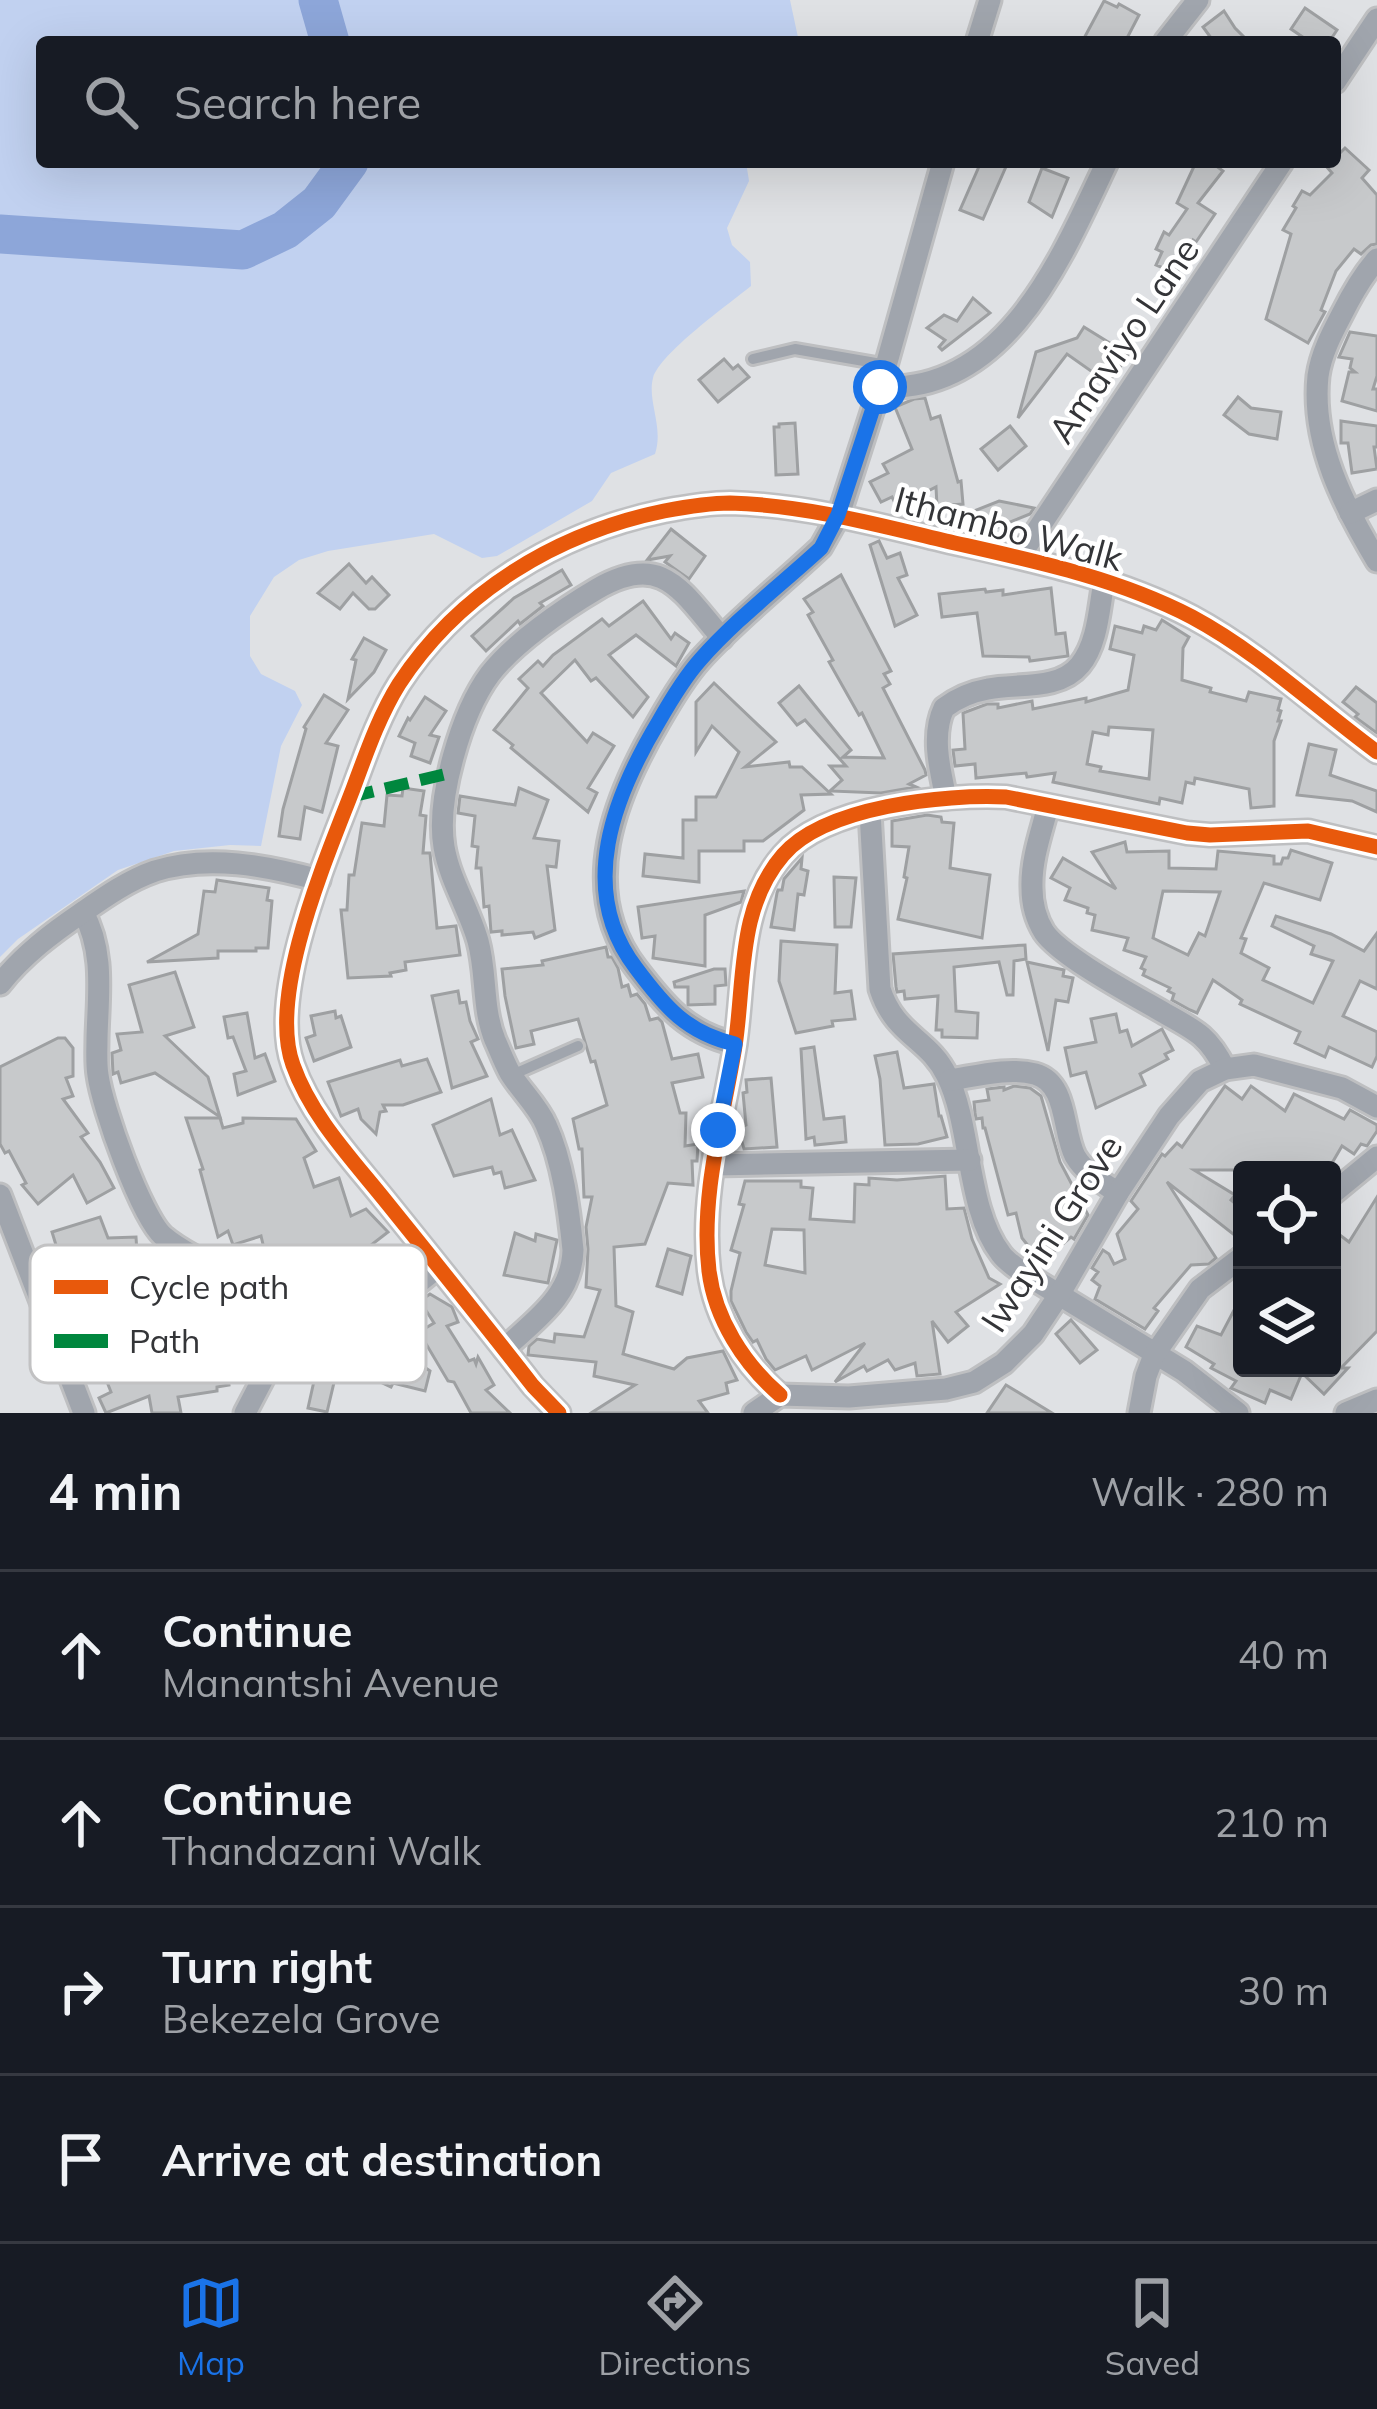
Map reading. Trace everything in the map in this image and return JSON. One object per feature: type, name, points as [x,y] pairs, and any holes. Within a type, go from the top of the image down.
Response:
[{"type":"street","points":[[978,36],[990,0]]},
{"type":"street","points":[[1170,36],[1198,0]]},
{"type":"street","points":[[1341,73],[1377,18],[1363,0]]},
{"type":"street","points":[[735,1044],[693,1029],[626,955],[609,916],[604,878],[611,825],[643,748],[696,664],[821,548],[838,515],[880,387],[941,168]]},
{"type":"street","points":[[880,387],[930,382],[966,364],[1008,332],[1051,274],[1104,168]]},
{"type":"street","name":"Amaviyo Lane","points":[[1020,556],[1278,168]]},
{"type":"street","points":[[1377,259],[1358,282],[1318,375],[1326,454],[1350,513],[1377,561]]},
{"type":"street","points":[[1350,513],[1377,500]]},
{"type":"street","name":"Ithambo Walk","points":[[421,1245],[324,1123],[292,1064],[289,989],[319,880],[375,731],[398,686],[451,620],[482,592],[570,540],[641,516],[724,503],[838,515],[1020,556],[1151,597],[1230,640],[1377,752]]},
{"type":"street","points":[[504,1349],[564,1288],[573,1263],[569,1220],[552,1140],[541,1115],[512,1075],[487,1017],[480,948],[453,880],[442,827],[444,793],[476,698],[492,671],[544,626],[603,585],[639,573],[660,575],[722,638]]},
{"type":"street","points":[[946,798],[938,744],[944,708],[975,692],[1053,681],[1073,671],[1091,643],[1104,582]]},
{"type":"street","points":[[754,1413],[780,1395],[743,1357],[723,1318],[710,1274],[708,1218],[751,918],[762,884],[784,853],[811,831],[843,817],[946,798],[1006,797],[1187,833],[1309,831],[1377,847]]},
{"type":"street","points":[[1048,806],[1031,887],[1043,931],[1077,961],[1193,1028],[1214,1047],[1225,1069],[1274,1070],[1342,1088],[1377,1107]]},
{"type":"street","points":[[870,812],[880,989],[889,1012],[937,1059],[950,1080],[980,1203],[1001,1255],[1184,1371],[1238,1413]]},
{"type":"street","points":[[0,984],[35,947],[129,882],[154,871],[185,864],[228,863],[319,880]]},
{"type":"street","points":[[83,912],[97,949],[98,1078],[142,1208],[158,1231],[178,1245]]},
{"type":"street","name":"Iwayini Grove","points":[[780,1395],[849,1397],[946,1389],[974,1382],[1004,1363],[1033,1334],[1149,1144],[1184,1097],[1225,1069]]},
{"type":"street","points":[[950,1080],[1006,1072],[1041,1076],[1059,1098],[1077,1160],[1118,1193]]},
{"type":"street","points":[[1341,1187],[1377,1157]]},
{"type":"street","points":[[713,1165],[970,1160]]},
{"type":"street","points":[[0,1195],[30,1272]]},
{"type":"street","name":"Ithambo Walk","points":[[426,1252],[559,1413]]},
{"type":"street","points":[[1139,1413],[1154,1355],[1200,1288],[1233,1264]]},
{"type":"street","points":[[426,1277],[438,1267]]},
{"type":"street","points":[[73,1383],[85,1413]]},
{"type":"street","points":[[245,1413],[261,1383]]},
{"type":"street","points":[[1346,1413],[1377,1400]]},
{"type":"lane","points":[[753,359],[795,349],[886,364]]},
{"type":"lane","points":[[512,1075],[578,1046]]},
{"type":"shaded area","points":[[0,0],[790,0],[798,36],[36,36],[36,168],[747,168],[749,181],[727,228],[732,245],[750,262],[751,286],[658,368],[652,387],[658,434],[655,454],[611,473],[592,501],[497,556],[482,558],[434,534],[328,551],[299,560],[274,577],[250,616],[250,656],[261,674],[295,691],[302,705],[281,746],[261,846],[174,851],[118,870],[18,939],[0,957]]},
{"type":"building","points":[[1104,1],[1139,15],[1128,36],[1085,36]]},
{"type":"building","points":[[1305,8],[1337,30],[1333,36],[1301,36],[1291,29]]},
{"type":"building","points":[[1224,11],[1243,36],[1210,36],[1203,27]]},
{"type":"building","points":[[1345,148],[1369,170],[1362,178],[1377,195],[1377,244],[1361,254],[1354,249],[1336,271],[1321,310],[1325,312],[1308,343],[1266,319],[1291,234],[1283,230],[1293,206],[1302,191],[1310,195],[1332,173],[1328,168],[1341,168]]},
{"type":"building","points":[[978,168],[1005,168],[983,219],[960,210]]},
{"type":"building","points":[[1042,168],[1068,178],[1052,217],[1029,202]]},
{"type":"building","points":[[1193,168],[1223,171],[1198,203],[1215,214],[1193,240],[1177,274],[1156,265],[1162,252],[1156,249],[1164,232],[1169,235],[1187,209],[1177,203]]},
{"type":"building","points":[[973,298],[990,313],[942,350],[939,347],[945,340],[927,328],[944,315],[957,321]]},
{"type":"building","points":[[1084,327],[1129,355],[1108,383],[1067,354],[1018,418],[1036,352],[1077,338]]},
{"type":"building","points":[[1350,332],[1377,336],[1373,389],[1377,389],[1377,411],[1342,401],[1349,372],[1355,372],[1350,368],[1352,359],[1339,357]]},
{"type":"building","points":[[724,359],[749,377],[718,402],[699,380]]},
{"type":"building","points":[[1238,397],[1251,408],[1281,412],[1277,439],[1249,434],[1224,415]]},
{"type":"building","points":[[925,398],[931,419],[940,416],[961,481],[963,504],[937,506],[936,487],[897,507],[892,497],[881,502],[870,482],[888,473],[883,464],[912,449],[895,407]]},
{"type":"building","points":[[1341,421],[1377,426],[1377,469],[1352,473],[1348,443],[1341,443]]},
{"type":"building","points":[[795,423],[798,474],[776,475],[774,427]]},
{"type":"building","points":[[1010,426],[1026,446],[998,470],[981,449]]},
{"type":"building","points":[[999,501],[1034,508],[1030,514],[983,533],[974,511]]},
{"type":"building","points":[[671,529],[705,556],[689,579],[665,562],[670,556],[647,560]]},
{"type":"building","points":[[879,541],[887,558],[900,553],[907,575],[898,578],[917,615],[895,626],[870,545]]},
{"type":"building","points":[[349,564],[366,583],[372,577],[389,595],[375,609],[353,593],[340,609],[318,593]]},
{"type":"building","points":[[562,570],[571,585],[540,603],[543,606],[520,624],[518,621],[486,651],[472,636],[514,598]]},
{"type":"building","points":[[841,575],[891,671],[884,674],[890,684],[883,688],[925,770],[926,775],[909,784],[916,787],[881,793],[830,791],[842,780],[830,766],[846,766],[805,720],[797,725],[779,703],[799,686],[851,750],[843,757],[884,758],[829,662],[833,660],[804,599]]},
{"type":"building","points":[[1051,588],[1056,634],[1065,633],[1068,656],[1030,661],[1029,657],[983,656],[977,613],[942,617],[939,594],[985,589],[1003,590],[1003,595]]},
{"type":"building","points":[[643,601],[671,639],[675,633],[689,643],[676,666],[636,635],[609,655],[648,697],[633,717],[596,678],[591,681],[575,660],[541,693],[587,742],[593,733],[614,746],[588,788],[597,793],[588,812],[494,730],[528,688],[519,679],[538,661],[543,666],[602,619],[609,626]]},
{"type":"building","points":[[1162,620],[1189,637],[1183,648],[1182,680],[1246,701],[1249,692],[1281,699],[1281,721],[1274,741],[1274,806],[1251,808],[1249,789],[1195,778],[1194,784],[1186,782],[1182,803],[1160,798],[1159,804],[1053,782],[1055,773],[976,778],[975,764],[955,766],[953,750],[965,749],[963,713],[987,704],[998,704],[998,708],[1032,701],[1033,709],[1086,698],[1086,702],[1128,690],[1134,655],[1110,649],[1115,626],[1142,633],[1144,626],[1156,630]],"holes":[[[1109,727],[1153,730],[1149,779],[1100,771],[1101,767],[1087,764],[1093,732],[1108,735]]]},
{"type":"building","points":[[364,638],[386,650],[374,672],[348,699],[356,660],[352,659]]},
{"type":"building","points":[[714,683],[776,742],[745,767],[789,762],[790,767],[802,767],[831,794],[801,795],[804,810],[763,841],[744,841],[744,851],[699,851],[699,882],[643,876],[645,854],[683,858],[683,820],[696,820],[696,797],[716,797],[739,752],[712,726],[696,752],[696,702]]},
{"type":"building","points":[[1356,687],[1377,703],[1377,733],[1343,702]]},
{"type":"building","points":[[324,695],[348,710],[326,743],[338,746],[322,812],[305,807],[300,839],[279,836],[304,727]]},
{"type":"building","points":[[425,697],[446,711],[430,735],[439,737],[430,763],[411,756],[415,743],[399,736]]},
{"type":"building","points":[[1309,744],[1336,750],[1330,775],[1377,791],[1377,812],[1352,801],[1297,795]]},
{"type":"building","points":[[403,788],[424,791],[420,815],[426,816],[423,853],[430,853],[437,928],[456,926],[460,955],[405,962],[406,970],[391,976],[348,978],[341,910],[347,910],[349,875],[354,875],[362,823],[384,826],[387,795],[402,796]]},
{"type":"building","points":[[519,788],[548,800],[534,838],[559,841],[556,867],[547,866],[555,930],[535,938],[533,932],[491,932],[481,868],[476,868],[478,847],[472,846],[475,816],[458,813],[460,796],[515,805]]},
{"type":"building","points":[[927,815],[954,823],[950,868],[990,875],[982,938],[898,919],[909,847],[892,846],[892,821]]},
{"type":"building","points":[[1125,842],[1127,852],[1169,851],[1169,868],[1216,869],[1218,851],[1274,856],[1274,864],[1281,864],[1291,850],[1332,863],[1320,900],[1264,883],[1241,938],[1246,939],[1241,953],[1269,968],[1263,980],[1313,1003],[1333,961],[1311,954],[1314,946],[1272,926],[1276,916],[1331,934],[1364,951],[1377,933],[1377,989],[1360,981],[1343,1016],[1377,1032],[1372,1067],[1329,1047],[1325,1057],[1295,1043],[1300,1032],[1240,1004],[1242,1000],[1213,980],[1197,1013],[1172,1000],[1170,988],[1143,975],[1146,957],[1124,950],[1128,938],[1092,930],[1095,915],[1065,900],[1070,888],[1051,878],[1063,858],[1116,889],[1092,852]],"holes":[[[1163,891],[1220,892],[1205,936],[1199,933],[1188,955],[1153,938]]]},
{"type":"building","points":[[802,858],[801,869],[808,871],[804,895],[798,894],[794,930],[771,927],[778,890]]},
{"type":"building","points":[[834,877],[856,878],[851,927],[835,927]]},
{"type":"building","points":[[217,880],[269,888],[268,948],[218,951],[218,958],[147,962],[198,934],[204,891],[215,892]]},
{"type":"building","points":[[744,891],[741,902],[705,915],[705,966],[653,958],[655,936],[642,938],[638,907]]},
{"type":"building","points":[[781,941],[837,945],[835,993],[851,991],[855,1019],[796,1033],[779,981]]},
{"type":"building","points":[[1025,945],[1026,959],[1014,961],[1013,995],[1007,995],[999,962],[954,967],[956,1011],[978,1013],[977,1038],[942,1037],[942,1030],[936,1030],[938,996],[905,999],[904,991],[897,992],[893,954]]},
{"type":"building","points":[[606,947],[622,987],[628,985],[631,996],[637,994],[650,1020],[662,1022],[672,1059],[698,1054],[703,1077],[672,1083],[680,1113],[686,1113],[685,1146],[698,1144],[697,1161],[692,1161],[693,1185],[668,1183],[645,1244],[614,1247],[616,1306],[633,1312],[623,1354],[674,1369],[687,1358],[723,1351],[737,1380],[726,1383],[728,1393],[699,1401],[708,1413],[591,1413],[635,1385],[594,1376],[596,1362],[528,1355],[537,1339],[554,1342],[555,1334],[584,1337],[600,1290],[586,1287],[586,1227],[592,1197],[584,1197],[582,1149],[573,1119],[607,1105],[578,1019],[531,1031],[534,1044],[516,1048],[502,969],[543,965],[542,961]]},
{"type":"building","points":[[1027,962],[1064,970],[1063,976],[1073,978],[1068,1002],[1056,1000],[1048,1051]]},
{"type":"building","points":[[725,969],[726,985],[715,986],[715,1004],[688,1005],[688,987],[675,987],[674,982]]},
{"type":"building","points":[[175,972],[194,1027],[165,1036],[208,1077],[220,1117],[155,1073],[121,1083],[118,1072],[113,1074],[112,1053],[121,1050],[117,1034],[142,1032],[129,985]]},
{"type":"building","points":[[458,991],[478,1039],[471,1042],[487,1076],[452,1088],[432,996]]},
{"type":"building","points":[[335,1011],[351,1047],[314,1061],[306,1038],[315,1035],[311,1016]]},
{"type":"building","points":[[247,1013],[255,1058],[265,1054],[275,1081],[238,1095],[234,1074],[246,1071],[233,1037],[228,1038],[224,1017]]},
{"type":"building","points":[[1116,1014],[1120,1032],[1127,1030],[1132,1046],[1162,1029],[1173,1050],[1165,1054],[1168,1059],[1140,1074],[1145,1085],[1096,1108],[1086,1072],[1071,1076],[1065,1048],[1096,1042],[1091,1019]]},
{"type":"building","points":[[65,1038],[73,1048],[73,1076],[66,1078],[73,1096],[63,1099],[88,1133],[81,1137],[114,1188],[87,1203],[73,1175],[38,1204],[22,1185],[26,1183],[9,1151],[5,1153],[0,1144],[0,1067]]},
{"type":"building","points":[[814,1047],[824,1119],[844,1117],[846,1142],[815,1145],[814,1137],[806,1139],[801,1049]]},
{"type":"building","points":[[897,1052],[904,1088],[934,1084],[947,1137],[885,1145],[875,1056]]},
{"type":"building","points":[[427,1059],[441,1092],[403,1105],[383,1105],[386,1111],[380,1112],[376,1134],[358,1109],[341,1116],[328,1082],[400,1060],[402,1066]]},
{"type":"building","points":[[771,1078],[777,1147],[744,1149],[738,1128],[746,1125],[746,1080]]},
{"type":"building","points":[[1225,1086],[1242,1099],[1251,1086],[1285,1111],[1294,1094],[1344,1119],[1350,1110],[1377,1125],[1367,1146],[1361,1144],[1354,1154],[1342,1146],[1333,1161],[1233,1161],[1233,1170],[1194,1170],[1233,1194],[1233,1234],[1167,1182],[1216,1258],[1209,1264],[1191,1265],[1154,1308],[1158,1311],[1145,1329],[1095,1299],[1100,1286],[1092,1280],[1098,1272],[1092,1268],[1103,1250],[1114,1264],[1125,1259],[1117,1234],[1138,1209],[1131,1201],[1162,1154],[1177,1143],[1182,1147]]},
{"type":"building","points":[[1030,1088],[1041,1096],[1060,1162],[1088,1215],[1074,1239],[1041,1262],[1022,1238],[1016,1213],[1008,1215],[982,1118],[976,1119],[975,1113],[974,1102],[989,1100],[987,1089]]},
{"type":"building","points":[[491,1099],[500,1135],[512,1130],[535,1180],[505,1188],[501,1172],[494,1174],[492,1167],[454,1176],[433,1125]]},
{"type":"building","points":[[186,1118],[220,1118],[223,1128],[243,1123],[243,1118],[296,1119],[316,1151],[304,1158],[314,1187],[339,1178],[351,1216],[366,1209],[388,1232],[371,1245],[263,1245],[261,1236],[233,1245],[228,1231],[218,1237]]},
{"type":"building","points":[[945,1176],[947,1209],[964,1208],[989,1278],[1000,1284],[956,1312],[968,1326],[948,1342],[932,1321],[940,1374],[917,1376],[915,1363],[895,1370],[888,1360],[867,1371],[864,1366],[835,1382],[865,1343],[812,1370],[806,1356],[775,1370],[757,1340],[753,1342],[746,1332],[731,1301],[740,1253],[731,1250],[744,1205],[739,1204],[745,1181],[801,1181],[801,1187],[813,1188],[810,1219],[854,1222],[855,1184],[869,1185],[869,1178]],"holes":[[[772,1229],[804,1230],[805,1273],[765,1265]]]},
{"type":"building","points":[[1377,1197],[1377,1331],[1341,1368],[1341,1236],[1349,1242]]},
{"type":"building","points":[[100,1217],[108,1238],[136,1237],[137,1245],[56,1245],[52,1232]]},
{"type":"building","points":[[515,1233],[535,1241],[536,1234],[557,1240],[548,1283],[504,1275]]},
{"type":"building","points":[[668,1249],[691,1256],[682,1294],[657,1286]]},
{"type":"building","points":[[430,1294],[452,1307],[458,1322],[447,1326],[469,1361],[474,1359],[476,1364],[478,1357],[494,1385],[486,1390],[510,1413],[471,1413],[426,1344],[426,1328],[434,1323],[426,1310]]},
{"type":"building","points":[[1233,1312],[1233,1377],[1300,1377],[1291,1399],[1270,1390],[1265,1403],[1231,1388],[1236,1381],[1186,1347],[1197,1326],[1221,1335]]},
{"type":"building","points":[[1071,1320],[1097,1350],[1080,1363],[1056,1334]]},
{"type":"building","points":[[426,1368],[430,1371],[425,1391],[393,1383],[426,1383]]},
{"type":"building","points":[[1306,1377],[1340,1377],[1324,1394]]},
{"type":"building","points":[[107,1383],[229,1385],[178,1397],[181,1413],[152,1413],[149,1396],[106,1413],[99,1398],[111,1392]]},
{"type":"building","points":[[314,1383],[334,1383],[327,1412],[308,1408]]},
{"type":"building","points":[[1006,1385],[1052,1413],[987,1413]]},
{"type":"waterway","points":[[318,0],[328,36]]},
{"type":"waterway","points":[[0,234],[243,250],[285,230],[319,203],[345,168]]},
{"type":"marked path","points":[[350,797],[450,773]]},
{"type":"cycle path","points":[[420,1245],[333,1136],[301,1084],[287,1036],[294,964],[329,851],[379,722],[399,684],[451,621],[514,571],[549,551],[624,521],[730,503],[812,511],[1040,563],[1102,580],[1192,617],[1241,647],[1377,752]]},
{"type":"cycle path","points":[[780,1395],[743,1355],[725,1323],[712,1289],[707,1243],[710,1186],[735,1046],[750,922],[768,876],[783,855],[802,838],[856,814],[920,801],[981,797],[1006,797],[1187,833],[1308,831],[1377,847]]},
{"type":"cycle path","points":[[426,1252],[559,1413]]},
{"type":"route","points":[[718,1130],[735,1044],[693,1029],[626,955],[605,896],[606,846],[643,748],[696,664],[821,548],[838,515],[880,387]]}]
